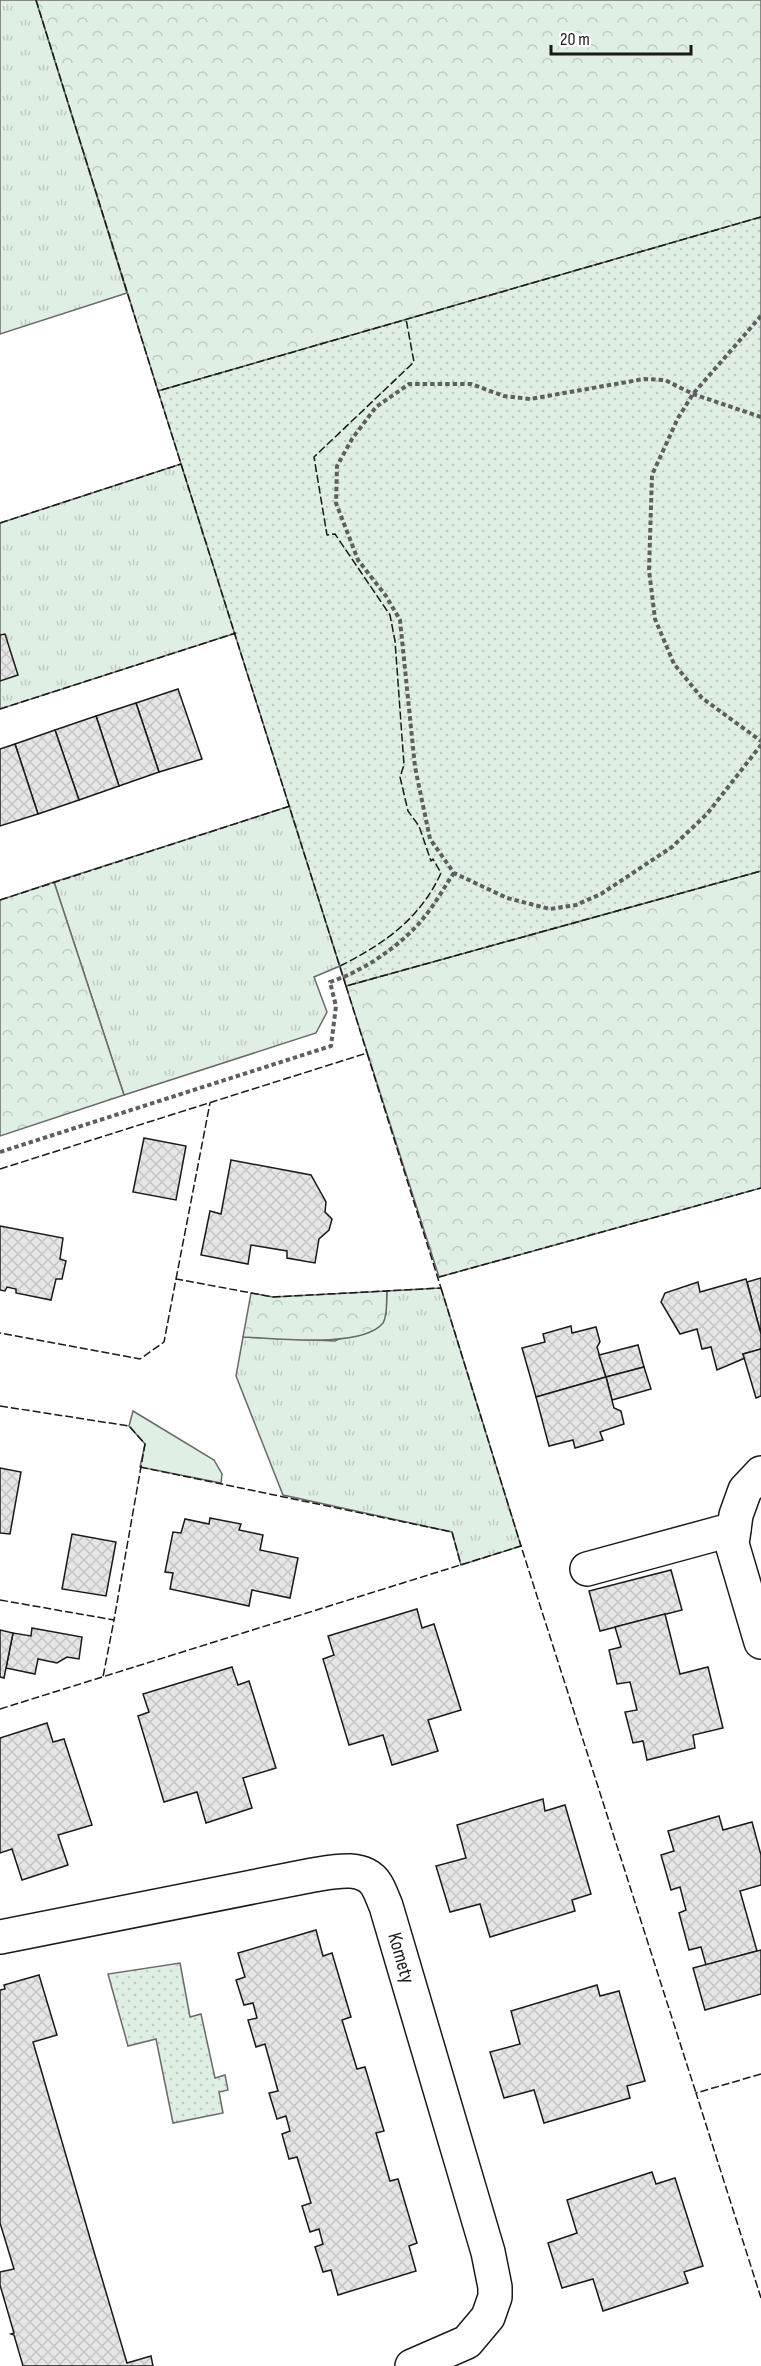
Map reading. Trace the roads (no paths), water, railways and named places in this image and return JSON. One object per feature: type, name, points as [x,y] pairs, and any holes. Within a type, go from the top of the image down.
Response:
[{"type":"street","points":[[761,1473],[745,1490],[736,1515],[732,1544],[761,1642]]},
{"type":"street","points":[[587,1569],[734,1529]]},
{"type":"street","name":"Komety","points":[[0,1937],[332,1872],[350,1871],[362,1874],[376,1882],[386,1906],[488,2252],[495,2287],[495,2297],[488,2317],[466,2342],[412,2366]]}]
